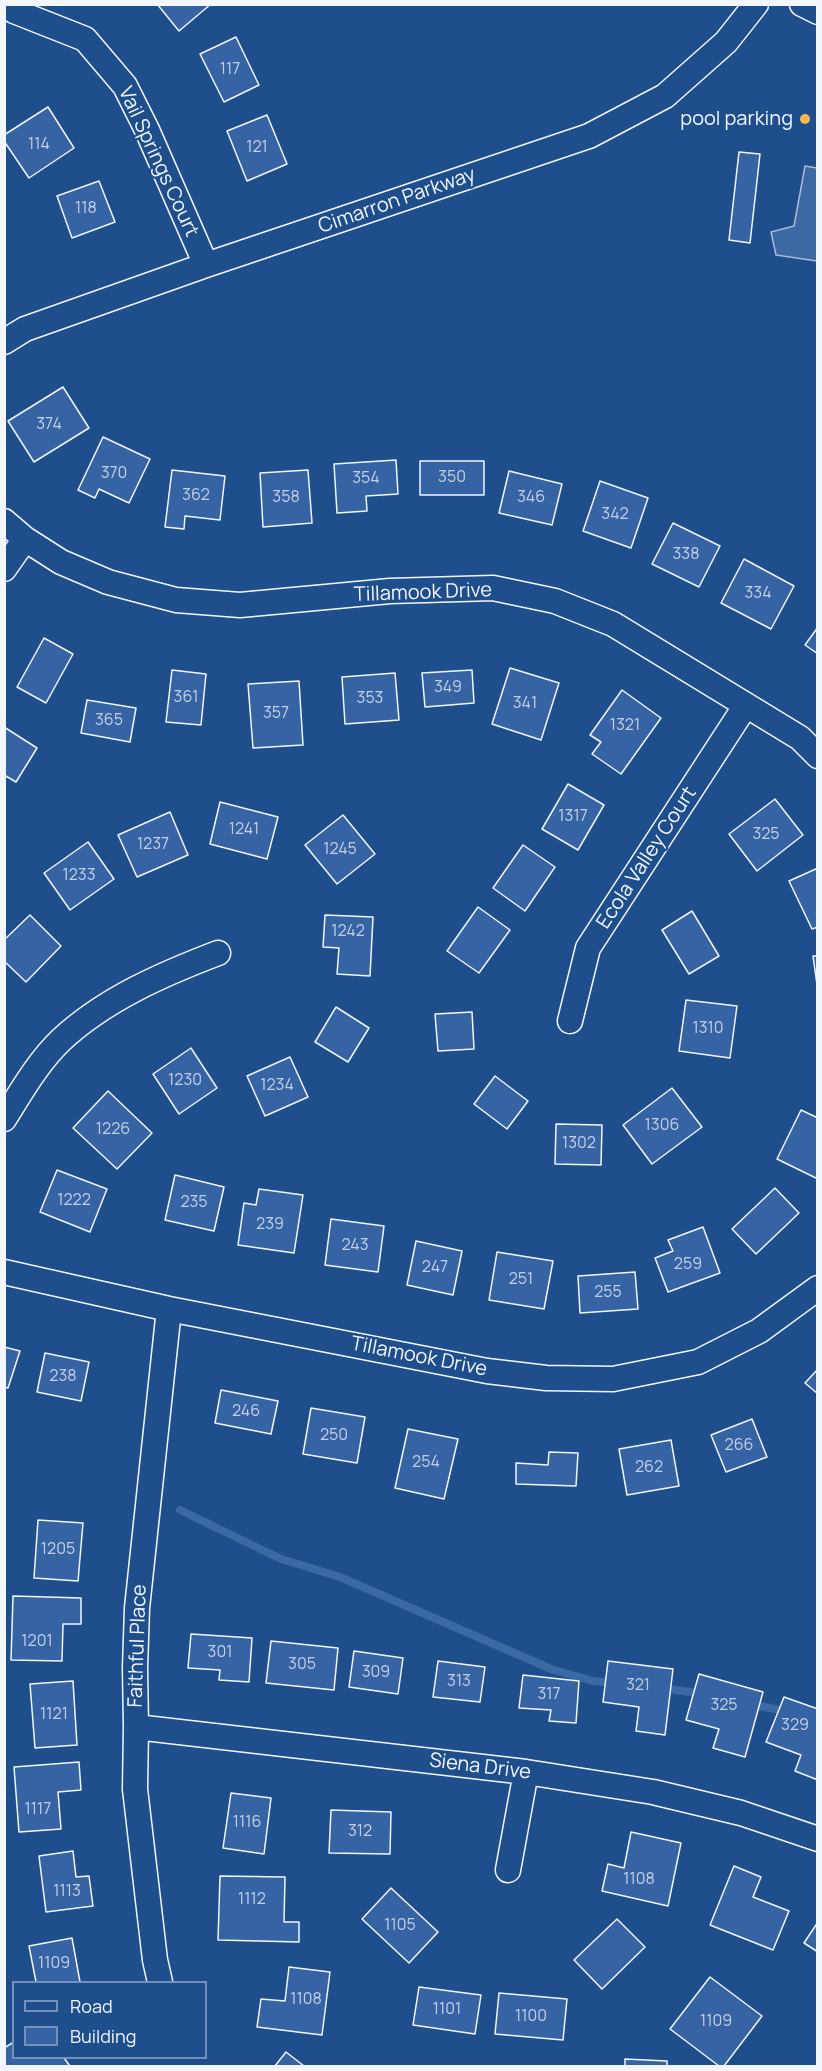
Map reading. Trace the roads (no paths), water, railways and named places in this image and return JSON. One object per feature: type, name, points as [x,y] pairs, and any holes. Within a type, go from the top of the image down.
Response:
[{"type":"street","name":"Cimarron Parkway","points":[[4,342],[26,329],[206,265],[589,136],[665,96],[726,42],[756,4]]},
{"type":"street","points":[[802,4],[818,12]]},
{"type":"street","name":"Vail Springs Court","points":[[14,11],[85,39],[125,86],[147,130],[206,265]]},
{"type":"street","name":"Tillamook Drive","points":[[4,521],[25,539],[61,562],[108,582],[176,600],[240,605],[390,591],[493,588],[555,601],[613,624],[800,738],[818,756]]},
{"type":"street","points":[[4,569],[25,539]]},
{"type":"street","name":"Ecola Valley Court","points":[[570,1021],[588,948],[746,705]]},
{"type":"street","points":[[4,1119],[26,1083],[60,1040],[97,1012],[136,988],[172,971],[218,954]]},
{"type":"street","name":"Tillamook Drive","points":[[4,1272],[169,1309],[488,1371],[546,1378],[613,1379],[698,1362],[759,1331],[818,1288]]},
{"type":"street","name":"Faithful Place","points":[[160,1981],[149,1918],[135,1789],[135,1668],[137,1608],[169,1309]]},
{"type":"street","name":"Siena Drive","points":[[136,1727],[526,1772],[664,1795],[741,1813],[818,1839]]},
{"type":"street","points":[[508,1870],[526,1772]]},
{"type":"water","points":[[805,166],[817,168],[817,261],[776,255],[771,232],[794,226]]},
{"type":"waterway","points":[[180,1510],[281,1559],[340,1577],[551,1669],[593,1681],[615,1683]]},
{"type":"waterway","points":[[661,1688],[705,1694]]},
{"type":"waterway","points":[[750,1704],[790,1712]]},
{"type":"place","name":"pool parking","points":[[805,119]]}]
